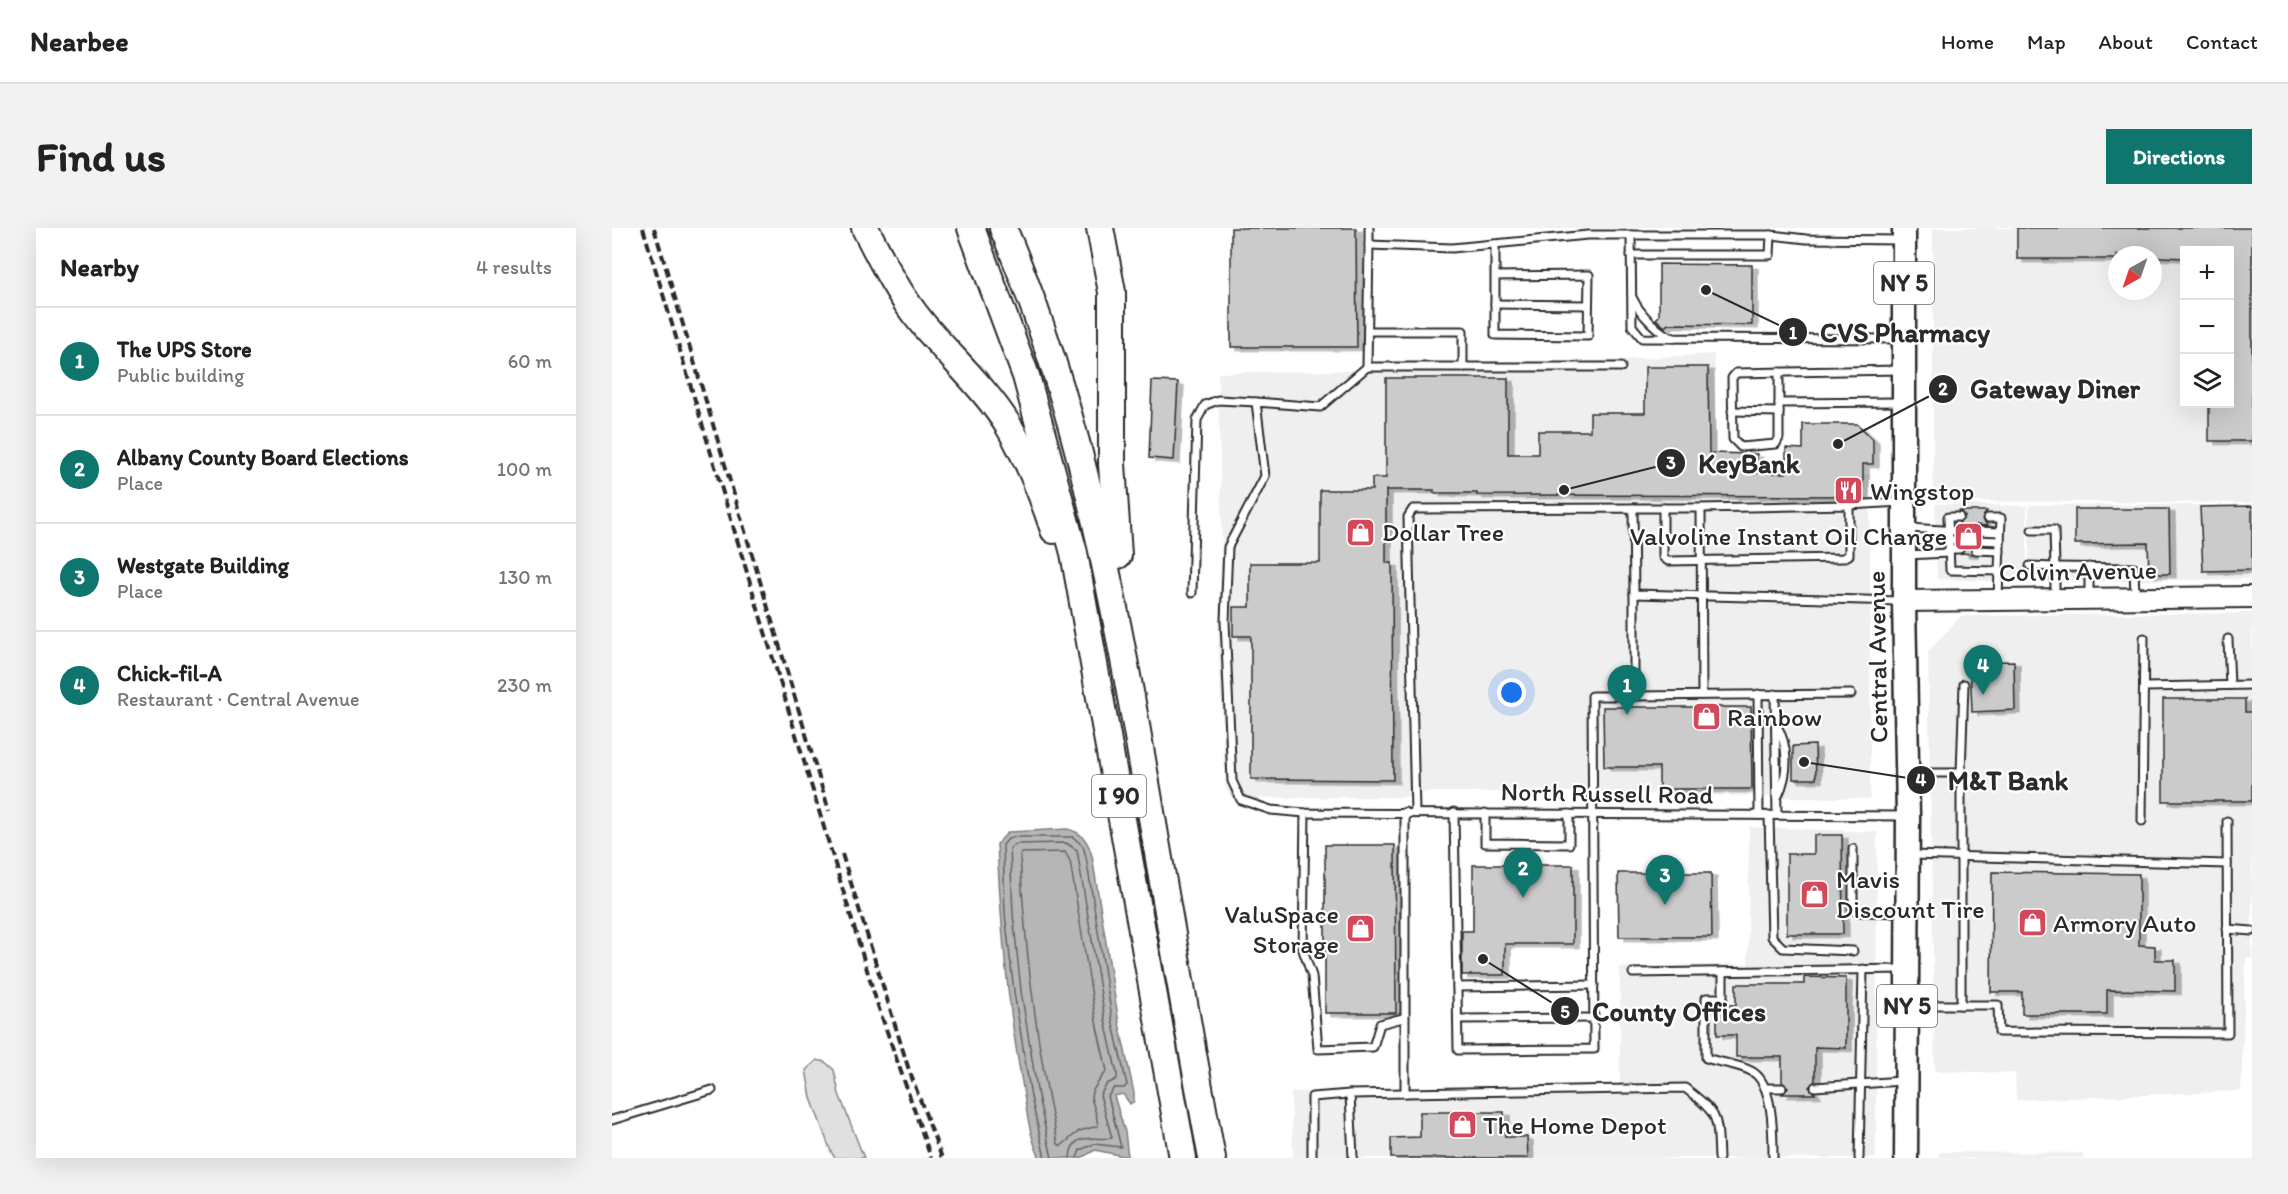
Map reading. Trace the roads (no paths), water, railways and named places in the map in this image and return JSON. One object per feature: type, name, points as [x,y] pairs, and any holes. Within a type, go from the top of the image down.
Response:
[{"type":"highway","points":[[865,228],[905,300],[926,327],[970,375],[1007,424],[1035,478],[1054,531],[1115,774]]},
{"type":"highway","name":"I 90","points":[[970,228],[1026,376],[1060,494],[1087,614],[1183,1158]]},
{"type":"highway","name":"I 90","points":[[1004,228],[1036,308],[1073,427],[1103,547],[1212,1158]]},
{"type":"highway","points":[[1100,228],[1112,292],[1112,464],[1126,669]]},
{"type":"main road","name":"Central Avenue","points":[[1904,234],[1904,601],[1908,773],[1906,1158]]},
{"type":"street","name":"Colvin Avenue","points":[[1904,601],[2252,597]]},
{"type":"lane","points":[[1366,367],[1369,228]]},
{"type":"lane","points":[[1369,245],[1452,248],[1588,235],[1696,232],[1806,239],[1904,234]]},
{"type":"lane","points":[[1631,235],[1632,326],[1636,334],[1645,339],[1904,339]]},
{"type":"lane","points":[[1631,255],[1770,255],[1771,236]]},
{"type":"lane","points":[[1495,243],[1495,276],[1495,335],[1588,336],[1589,275],[1495,276]]},
{"type":"lane","points":[[1631,291],[1639,309],[1667,336],[1681,339]]},
{"type":"lane","points":[[1495,304],[1588,305]]},
{"type":"lane","points":[[1368,331],[1464,331],[1463,367]]},
{"type":"lane","points":[[1192,593],[1197,420],[1205,405],[1218,400],[1320,407],[1366,367],[1621,367]]},
{"type":"lane","points":[[1779,372],[1779,438],[1776,444],[1743,447],[1734,441],[1732,378],[1735,373],[1779,372],[1904,370]]},
{"type":"lane","name":"North Russell Road","points":[[1256,402],[1265,476],[1228,547],[1225,621],[1232,781],[1241,800],[1271,810],[1305,813],[1908,816]]},
{"type":"lane","points":[[1779,403],[1904,402]]},
{"type":"lane","points":[[1732,411],[1779,412]]},
{"type":"lane","points":[[1415,812],[1410,512],[1416,508],[1701,508],[1849,506],[1904,502]]},
{"type":"lane","points":[[1663,508],[1664,559],[1700,561],[1845,558],[1849,553],[1849,506]]},
{"type":"lane","points":[[1633,508],[1634,696]]},
{"type":"lane","points":[[1701,508],[1702,695]]},
{"type":"lane","points":[[1959,517],[1948,517],[1950,570],[2000,571]]},
{"type":"lane","points":[[1988,518],[2001,518],[1998,599]]},
{"type":"lane","points":[[1904,528],[1959,531]]},
{"type":"lane","points":[[2032,530],[2054,530],[2055,599]]},
{"type":"lane","points":[[1976,531],[2000,532]]},
{"type":"lane","points":[[1948,540],[1959,540]]},
{"type":"lane","points":[[1976,540],[2000,541]]},
{"type":"lane","points":[[1904,555],[1959,549]]},
{"type":"lane","points":[[1976,550],[2000,551]]},
{"type":"lane","points":[[2030,566],[2134,568],[2135,597]]},
{"type":"lane","points":[[2089,567],[2089,598]]},
{"type":"lane","points":[[1634,594],[1904,601]]},
{"type":"lane","points":[[2142,821],[2144,638]]},
{"type":"lane","points":[[2228,639],[2230,686]]},
{"type":"lane","points":[[1961,1005],[1961,773],[1964,684]]},
{"type":"lane","points":[[2145,687],[2252,685]]},
{"type":"lane","points":[[1758,694],[1759,815]]},
{"type":"lane","points":[[1775,694],[1777,799],[1773,815],[1772,937],[1783,948],[1853,951]]},
{"type":"lane","points":[[1454,813],[1458,1050],[1594,1048],[1592,696],[1851,694]]},
{"type":"lane","points":[[1908,773],[1961,773]]},
{"type":"lane","points":[[1405,812],[1403,1018],[1405,1093]]},
{"type":"lane","points":[[1305,813],[1303,950],[1312,976],[1318,1049],[1373,1047],[1380,1024],[1403,1018]]},
{"type":"lane","points":[[1485,813],[1485,843],[1569,844],[1569,814]]},
{"type":"lane","points":[[1907,1005],[1998,1005],[1999,1032],[2228,1033],[2227,821]]},
{"type":"lane","points":[[1853,849],[1853,909],[1858,912],[1907,913]]},
{"type":"lane","points":[[1908,855],[2227,864]]},
{"type":"lane","points":[[2227,929],[2252,931]]},
{"type":"lane","points":[[1859,1158],[1863,969]]},
{"type":"lane","points":[[1633,973],[1907,969]]},
{"type":"lane","points":[[1723,972],[1723,998],[1706,998],[1706,1059],[1754,1071],[1765,1088],[1773,1118],[1773,1158]]},
{"type":"lane","points":[[1457,987],[1594,985]]},
{"type":"lane","points":[[1458,1019],[1594,1018]]},
{"type":"lane","points":[[1815,1087],[1907,1081]]},
{"type":"lane","points":[[1312,1158],[1312,1097],[1350,1094],[1685,1088],[1704,1103],[1718,1120],[1719,1158]]},
{"type":"lane","points":[[1765,1088],[1782,1088]]},
{"type":"lane","points":[[612,1120],[712,1090]]},
{"type":"lane","points":[[1350,1094],[1353,1158]]},
{"type":"water","points":[[1067,829],[1077,832],[1084,838],[1092,856],[1119,1023],[1134,1093],[1134,1101],[1130,1104],[1123,1094],[1114,1096],[1125,1132],[1128,1157],[1095,1150],[1081,1158],[1040,1158],[1028,1121],[1009,993],[997,844],[1008,832]]},
{"type":"railway","points":[[643,228],[877,1003],[931,1158]]},
{"type":"railway","points":[[654,228],[829,811]]},
{"type":"railway","points":[[842,854],[909,1070],[942,1158]]},
{"type":"place","name":"CVS Pharmacy","points":[[1706,290]]},
{"type":"place","name":"Gateway Diner","points":[[1838,444]]},
{"type":"place","name":"KeyBank","points":[[1564,490]]},
{"type":"place","name":"Wingstop","points":[[1849,491]]},
{"type":"place","name":"Dollar Tree","points":[[1361,532]]},
{"type":"place","name":"Valvoline Instant Oil Change","points":[[1968,536]]},
{"type":"place","name":"Chick-fil-A","points":[[1983,695]]},
{"type":"place","name":"The UPS Store","points":[[1627,715]]},
{"type":"place","name":"Rainbow","points":[[1706,717]]},
{"type":"place","name":"M&T Bank","points":[[1804,762]]},
{"type":"place","name":"Mavis Discount Tire","points":[[1815,894]]},
{"type":"place","name":"Albany County Board Elections","points":[[1523,898]]},
{"type":"place","name":"Westgate Building","points":[[1665,905]]},
{"type":"place","name":"Armory Auto","points":[[2032,923]]},
{"type":"place","name":"ValuSpace Storage","points":[[1360,929]]},
{"type":"place","name":"County Offices","points":[[1483,959]]},
{"type":"place","name":"The Home Depot","points":[[1462,1125]]}]
